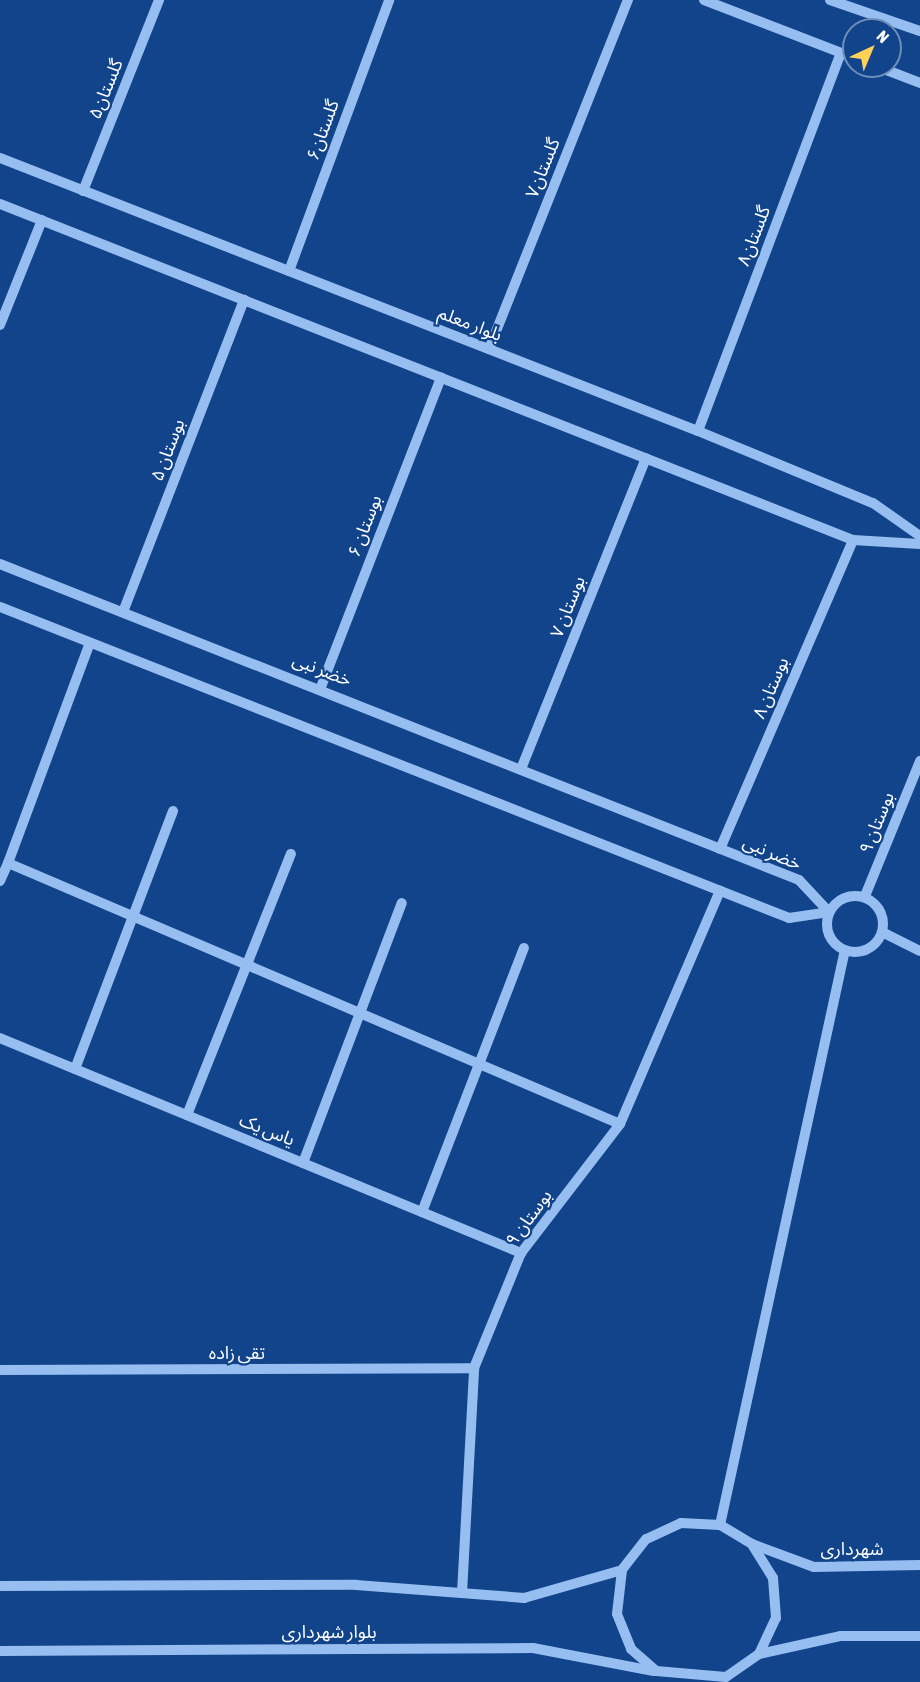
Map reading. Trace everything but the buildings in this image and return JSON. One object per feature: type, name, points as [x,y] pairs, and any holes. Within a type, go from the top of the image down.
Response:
[{"type":"street","name":"گلستان۵","points":[[83,191],[159,0]]},
{"type":"street","name":"گلستان۶","points":[[289,271],[389,0]]},
{"type":"street","name":"گلستان۷","points":[[489,349],[628,0]]},
{"type":"street","points":[[704,0],[841,53]]},
{"type":"street","points":[[830,0],[920,31]]},
{"type":"street","name":"گلستان۸","points":[[698,431],[841,53]]},
{"type":"street","points":[[902,76],[920,83]]},
{"type":"street","name":"بلوار معلم","points":[[0,158],[698,431],[873,503],[920,536]]},
{"type":"street","points":[[0,204],[853,540],[920,544]]},
{"type":"street","points":[[0,325],[42,220]]},
{"type":"street","name":"بوستان ۵","points":[[123,612],[244,300]]},
{"type":"street","name":"بوستان ۶","points":[[321,687],[441,377]]},
{"type":"street","name":"بوستان ۷","points":[[521,769],[646,458]]},
{"type":"street","name":"بوستان ۸","points":[[720,849],[853,540]]},
{"type":"street","name":"خضر نبی","points":[[0,564],[321,687],[800,880],[829,912]]},
{"type":"street","points":[[0,608],[789,918],[829,912]]},
{"type":"street","points":[[0,881],[90,644]]},
{"type":"street","name":"بوستان ۹","points":[[865,896],[920,761]]},
{"type":"street","points":[[75,1068],[173,811]]},
{"type":"street","points":[[188,1115],[291,854]]},
{"type":"street","points":[[8,863],[621,1124]]},
{"type":"street","name":"بوستان ۹","points":[[462,1593],[474,1368],[521,1254],[621,1124],[720,891]]},
{"type":"street","points":[[865,896],[882,915],[882,932],[870,949],[845,951],[828,933],[829,912],[840,899],[865,896]]},
{"type":"street","points":[[303,1163],[402,903]]},
{"type":"street","points":[[882,932],[920,951]]},
{"type":"street","points":[[422,1212],[524,948]]},
{"type":"street","points":[[720,1526],[845,951]]},
{"type":"street","name":"یاس یک","points":[[0,1038],[521,1254]]},
{"type":"street","name":"تقی زاده","points":[[0,1370],[474,1368]]},
{"type":"street","points":[[759,1654],[776,1618],[773,1578],[752,1544],[720,1526],[681,1523],[646,1539],[622,1570],[617,1614],[631,1649],[656,1671],[672,1678],[725,1680],[759,1654],[841,1636],[920,1636]]},
{"type":"street","name":"شهرداری","points":[[752,1544],[814,1567],[920,1565]]},
{"type":"street","points":[[0,1586],[356,1586],[462,1593],[548,1595],[622,1570]]},
{"type":"street","name":"بلوار شهرداری","points":[[0,1651],[533,1648],[656,1671]]}]
